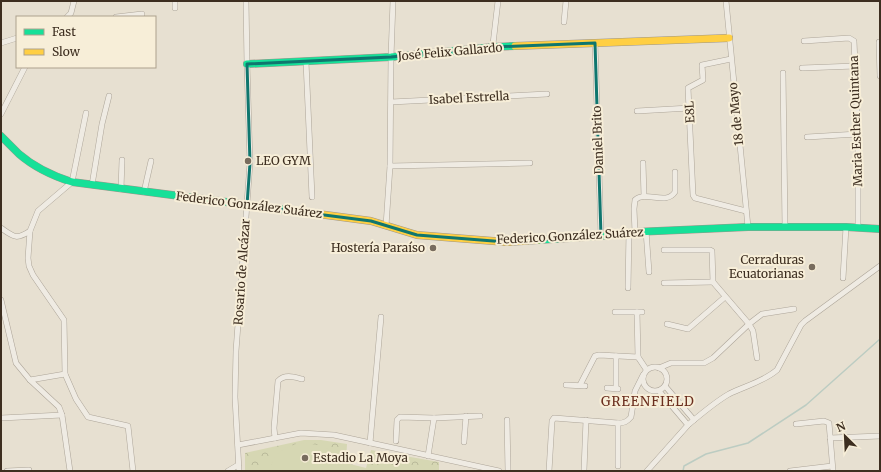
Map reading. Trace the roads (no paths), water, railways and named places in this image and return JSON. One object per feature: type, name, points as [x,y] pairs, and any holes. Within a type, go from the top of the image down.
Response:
[{"type":"street","points":[[68,16],[71,12],[74,1]]},
{"type":"street","points":[[175,1],[176,8]]},
{"type":"street","name":"Rosario de Alcázar","points":[[238,468],[235,397],[236,352],[250,163],[246,1]]},
{"type":"street","points":[[386,226],[390,166],[392,1]]},
{"type":"street","points":[[493,46],[498,1]]},
{"type":"street","points":[[564,22],[566,1]]},
{"type":"street","name":"18 de Mayo","points":[[726,1],[748,228]]},
{"type":"street","points":[[125,16],[142,14]]},
{"type":"street","points":[[1,43],[16,38]]},
{"type":"street","name":"José Felix Gallardo","points":[[247,64],[391,57],[493,46],[729,38]]},
{"type":"street","name":"Maria Esther Quintana","points":[[804,41],[849,38],[854,41],[858,134],[858,228]]},
{"type":"street","points":[[879,42],[880,76]]},
{"type":"street","name":"Daniel Brito","points":[[595,43],[601,236]]},
{"type":"street","name":"E8L","points":[[731,59],[702,65],[703,80],[688,88],[693,195],[695,198],[746,211]]},
{"type":"street","points":[[306,62],[312,197]]},
{"type":"street","points":[[802,68],[855,66]]},
{"type":"street","points":[[1,114],[25,68]]},
{"type":"street","points":[[783,73],[785,227]]},
{"type":"street","name":"Isabel Estrella","points":[[391,102],[547,94]]},
{"type":"street","points":[[92,185],[102,124],[109,96]]},
{"type":"street","points":[[637,111],[690,108]]},
{"type":"street","points":[[86,114],[72,182],[38,211],[30,231],[28,258],[33,275],[64,320],[65,374],[76,399],[88,417],[128,426],[133,471]]},
{"type":"street","points":[[807,136],[858,134]]},
{"type":"street","name":"Federico González Suárez","points":[[1,136],[27,160],[62,180],[121,189],[351,218],[417,235],[506,242],[601,236],[632,232],[785,227],[846,227],[880,229]]},
{"type":"street","points":[[121,189],[122,160]]},
{"type":"street","points":[[144,192],[151,161]]},
{"type":"street","points":[[390,166],[530,163]]},
{"type":"street","points":[[643,163],[644,196]]},
{"type":"street","points":[[628,288],[634,203],[638,197],[644,196],[664,198],[671,197],[675,192],[674,172]]},
{"type":"street","points":[[843,278],[846,227]]},
{"type":"street","points":[[1,228],[13,236],[18,237],[30,231]]},
{"type":"street","points":[[646,232],[649,272]]},
{"type":"street","points":[[664,250],[712,251],[713,282],[749,324],[753,331],[757,358]]},
{"type":"street","points":[[644,471],[647,471],[694,420],[729,394],[771,376],[777,370],[801,325],[880,266]]},
{"type":"street","points":[[664,283],[713,282]]},
{"type":"street","points":[[667,324],[688,329],[725,297]]},
{"type":"street","points":[[2,302],[16,363],[30,380],[59,407],[62,415],[70,471]]},
{"type":"street","points":[[549,471],[552,421],[554,418],[624,423],[631,417],[636,386],[646,369],[653,367],[659,368],[672,363],[698,364],[708,361],[762,314],[794,309]]},
{"type":"street","points":[[615,312],[640,312],[638,357],[646,369]]},
{"type":"street","points":[[370,443],[381,317]]},
{"type":"street","points":[[566,384],[582,386],[595,356],[638,357]]},
{"type":"street","points":[[607,388],[617,389],[616,356]]},
{"type":"street","points":[[643,375],[643,382],[645,384],[653,391],[659,391],[665,386],[666,377],[659,368]]},
{"type":"street","points":[[30,380],[65,374]]},
{"type":"street","points":[[275,438],[275,407],[278,381],[281,377],[286,376],[302,379]]},
{"type":"street","points":[[636,386],[645,384]]},
{"type":"street","points":[[665,386],[694,420]]},
{"type":"street","points":[[659,391],[688,425]]},
{"type":"street","points":[[1,418],[62,415]]},
{"type":"street","points":[[396,441],[397,420],[400,416],[434,418],[480,416]]},
{"type":"street","points":[[464,442],[466,416]]},
{"type":"street","points":[[428,456],[434,418]]},
{"type":"street","points":[[507,420],[508,471]]},
{"type":"street","points":[[584,470],[586,420]]},
{"type":"street","points":[[790,471],[832,469],[829,423],[827,421],[796,424]]},
{"type":"street","points":[[618,423],[618,466]]},
{"type":"street","points":[[238,445],[301,433],[334,435],[499,471]]},
{"type":"street","points":[[830,438],[880,436]]},
{"type":"street","points":[[228,471],[238,468]]},
{"type":"street","points":[[7,471],[29,470]]},
{"type":"waterway","points":[[683,471],[684,466],[706,454],[748,443],[806,405],[880,339]]},
{"type":"place","name":"LEO GYM","points":[[248,161]]},
{"type":"place","name":"Hostería Paraíso","points":[[433,248]]},
{"type":"place","name":"Cerraduras Ecuatorianas","points":[[812,267]]},
{"type":"place","name":"Estadio La Moya","points":[[305,458]]},
{"type":"district","name":"GREENFIELD","points":[[648,401]]}]
